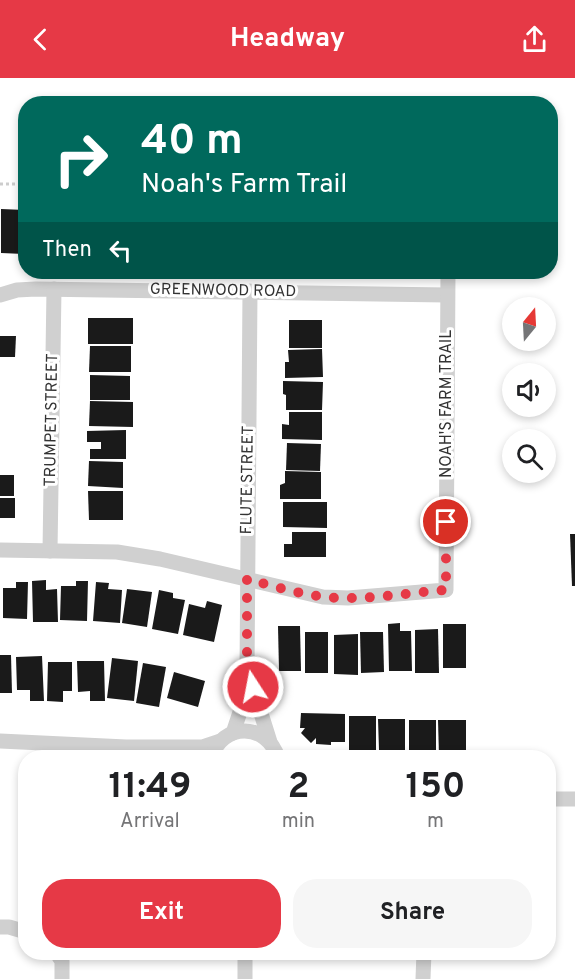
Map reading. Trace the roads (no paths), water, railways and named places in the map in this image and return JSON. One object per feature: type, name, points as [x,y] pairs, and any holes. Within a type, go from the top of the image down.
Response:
[{"type":"street","name":"NOAH'S FARM TRAIL","points":[[0,550],[117,552],[160,559],[315,595],[348,598],[446,590],[448,279]]},
{"type":"street","name":"GREENWOOD ROAD","points":[[0,295],[17,290],[54,289],[447,295]]},
{"type":"street","name":"TRUMPET STREET","points":[[50,550],[54,289]]},
{"type":"street","name":"FLUTE STREET","points":[[233,733],[243,700],[247,669],[250,291]]},
{"type":"street","name":"FLUTE STREET","points":[[247,669],[274,750]]},
{"type":"street","points":[[0,741],[126,747],[202,747],[241,731],[257,733],[270,742]]},
{"type":"street","points":[[215,750],[220,741]]},
{"type":"street","points":[[126,747],[133,750]]},
{"type":"street","points":[[556,799],[575,799]]},
{"type":"street","points":[[0,927],[18,930]]},
{"type":"street","points":[[61,960],[62,979]]},
{"type":"street","points":[[245,960],[245,979]]},
{"type":"street","points":[[423,979],[424,960]]}]
